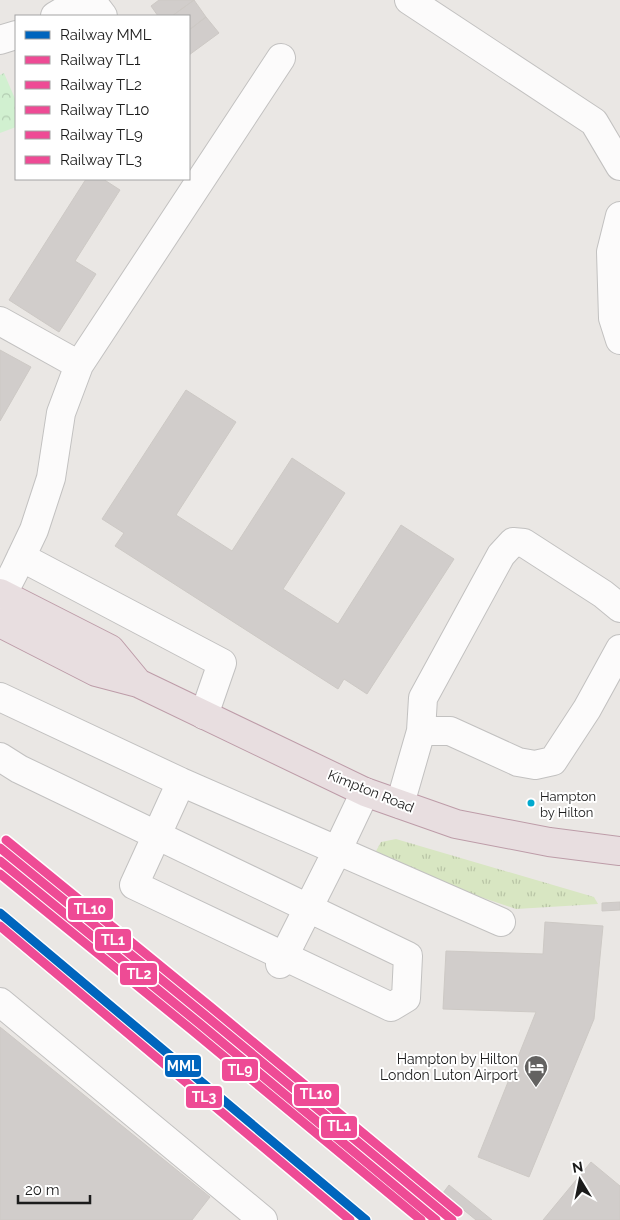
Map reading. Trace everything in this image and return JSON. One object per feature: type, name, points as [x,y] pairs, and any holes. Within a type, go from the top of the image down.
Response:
[{"type":"highway","name":"Kimpton Road","points":[[1,595],[110,649],[138,683]]},
{"type":"highway","name":"Kimpton Road","points":[[0,622],[96,672],[138,683],[365,792],[456,824],[549,842],[620,852]]},
{"type":"street","points":[[57,15],[82,0]]},
{"type":"street","points":[[91,0],[102,15]]},
{"type":"street","points":[[409,0],[594,122],[620,166]]},
{"type":"street","points":[[0,40],[15,35]]},
{"type":"street","points":[[1,595],[34,530],[51,478],[62,413],[78,365],[281,58]]},
{"type":"street","points":[[620,216],[611,252],[613,318],[620,340]]},
{"type":"street","points":[[0,321],[78,365]]},
{"type":"street","points":[[400,804],[421,731],[423,698],[501,555],[513,542],[524,544],[603,594],[620,608]]},
{"type":"street","points":[[21,557],[222,663],[204,715]]},
{"type":"street","points":[[421,731],[437,730],[450,732],[518,762],[535,765],[553,761],[587,709],[620,649]]},
{"type":"street","points":[[0,697],[181,782],[501,922]]},
{"type":"street","points":[[0,757],[18,769],[157,835],[408,956],[406,998],[391,1007],[282,960],[134,885],[157,835],[181,782]]},
{"type":"street","points":[[282,960],[365,792]]},
{"type":"street","points":[[0,1002],[263,1220]]},
{"type":"green space","points":[[4,73],[15,99],[15,127],[0,133],[0,75]]},
{"type":"green space","points":[[396,839],[594,897],[598,904],[516,909],[380,863],[376,851],[381,842]]},
{"type":"building","points":[[159,0],[194,0],[173,15],[157,15],[151,6]]},
{"type":"building","points":[[194,0],[206,17],[190,29],[190,15],[173,15]]},
{"type":"building","points":[[206,17],[219,33],[190,54],[190,29]]},
{"type":"building","points":[[85,180],[105,180],[120,190],[75,261],[96,274],[59,332],[9,300]]},
{"type":"building","points":[[0,350],[31,367],[0,421]]},
{"type":"building","points":[[186,390],[236,422],[176,515],[232,551],[292,458],[345,493],[283,589],[338,624],[401,525],[454,559],[367,694],[344,679],[338,689],[115,546],[124,533],[102,519]]},
{"type":"building","points":[[620,902],[620,910],[602,911],[602,903]]},
{"type":"building","name":"Hampton by Hilton London Luton Airport","points":[[545,922],[603,926],[594,1019],[529,1177],[478,1157],[536,1012],[443,1009],[446,951],[543,954]]},
{"type":"building","points":[[0,1027],[210,1197],[192,1220],[0,1220]]},
{"type":"building","points":[[591,1162],[620,1186],[620,1220],[543,1220]]},
{"type":"building","points":[[449,1185],[492,1220],[476,1220],[443,1193]]},
{"type":"rail line","name":"TL10","points":[[6,840],[458,1212]]},
{"type":"rail line","name":"TL1","points":[[0,848],[452,1220]]},
{"type":"rail line","name":"TL2","points":[[0,861],[436,1220]]},
{"type":"rail line","name":"TL9","points":[[0,874],[421,1220]]},
{"type":"rail line","name":"MML","points":[[0,913],[366,1220]]},
{"type":"rail line","name":"TL3","points":[[0,926],[350,1220]]},
{"type":"place","name":"Hampton by Hilton","points":[[531,803]]},
{"type":"place","name":"Hampton by Hilton London Luton Airport","points":[[536,1088]]}]
